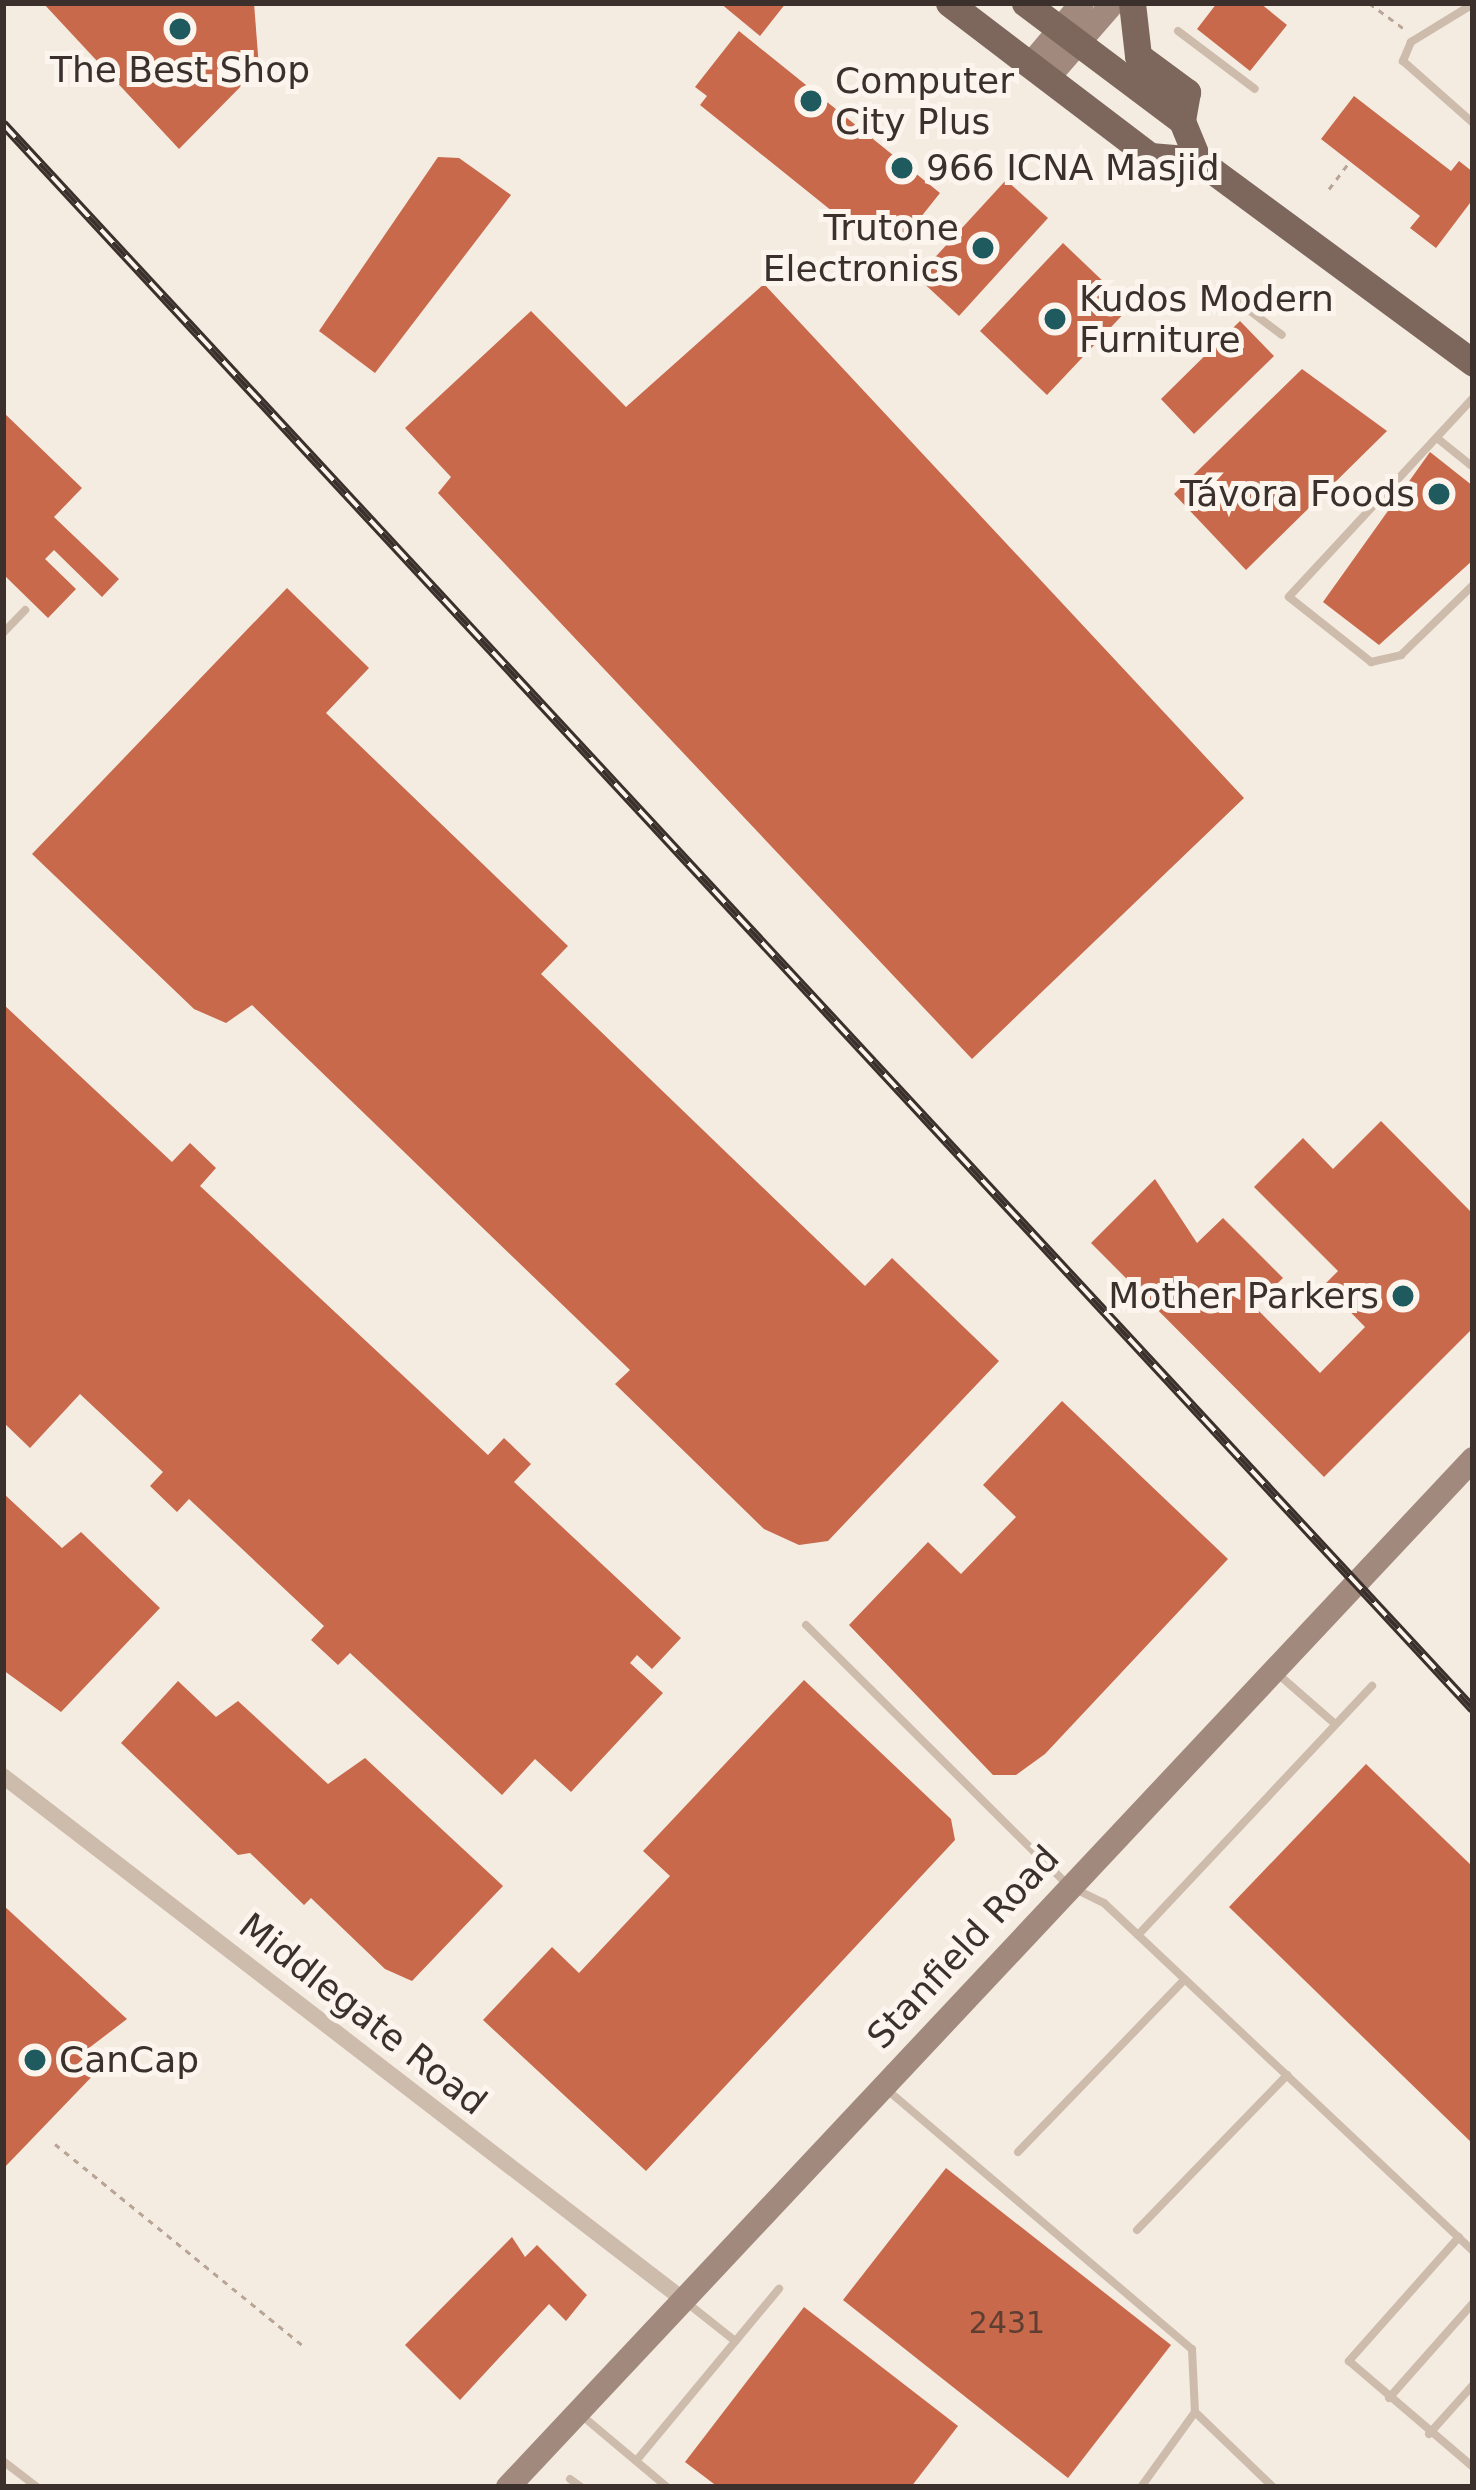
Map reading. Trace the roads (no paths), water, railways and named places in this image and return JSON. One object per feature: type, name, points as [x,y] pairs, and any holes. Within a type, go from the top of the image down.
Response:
[{"type":"main road","points":[[949,3],[1150,156],[1198,160]]},
{"type":"main road","points":[[1024,3],[1182,121],[1198,160],[1473,363]]},
{"type":"main road","points":[[1132,3],[1138,56],[1187,92],[1182,121]]},
{"type":"street","points":[[1069,37],[1082,3]]},
{"type":"street","points":[[1039,72],[1069,37],[1113,3]]},
{"type":"street","name":"Stanfield Road","points":[[508,2487],[1473,1460]]},
{"type":"street","name":"Middlegate Road","points":[[3,1776],[685,2301]]},
{"type":"lane","points":[[1473,4],[1404,52],[1408,74],[1473,123]]},
{"type":"lane","points":[[1178,32],[1255,89]]},
{"type":"lane","points":[[1225,292],[1282,335]]},
{"type":"lane","points":[[1473,398],[1289,597],[1371,662],[1400,655],[1473,585]]},
{"type":"lane","points":[[1437,438],[1473,467]]},
{"type":"lane","points":[[3,632],[26,610]]},
{"type":"lane","points":[[806,1625],[1069,1886],[1138,1935],[1473,2251]]},
{"type":"lane","points":[[1273,1670],[1334,1723]]},
{"type":"lane","points":[[1138,1935],[1372,1686]]},
{"type":"lane","points":[[1018,2152],[1185,1979]]},
{"type":"lane","points":[[1137,2230],[1287,2075]]},
{"type":"lane","points":[[883,2087],[1192,2349],[1195,2412],[1142,2487]]},
{"type":"lane","points":[[1459,2237],[1348,2361],[1473,2467]]},
{"type":"lane","points":[[636,2461],[779,2289]]},
{"type":"lane","points":[[685,2301],[736,2341]]},
{"type":"lane","points":[[1389,2398],[1473,2303]]},
{"type":"lane","points":[[1429,2434],[1473,2385]]},
{"type":"lane","points":[[1195,2412],[1274,2487]]},
{"type":"lane","points":[[578,2413],[667,2487]]},
{"type":"lane","points":[[3,2462],[37,2487]]},
{"type":"lane","points":[[570,2479],[581,2487]]},
{"type":"railway","points":[[3,124],[1473,1709]]},
{"type":"place","name":"The Best Shop","points":[[180,29]]},
{"type":"place","name":"Computer City Plus","points":[[811,101]]},
{"type":"place","name":"966 ICNA Masjid","points":[[902,168]]},
{"type":"place","name":"Trutone Electronics","points":[[983,248]]},
{"type":"place","name":"Kudos Modern Furniture","points":[[1055,319]]},
{"type":"place","name":"Távora Foods","points":[[1439,494]]},
{"type":"place","name":"Mother Parkers","points":[[1403,1296]]},
{"type":"place","name":"CanCap","points":[[35,2060]]}]
